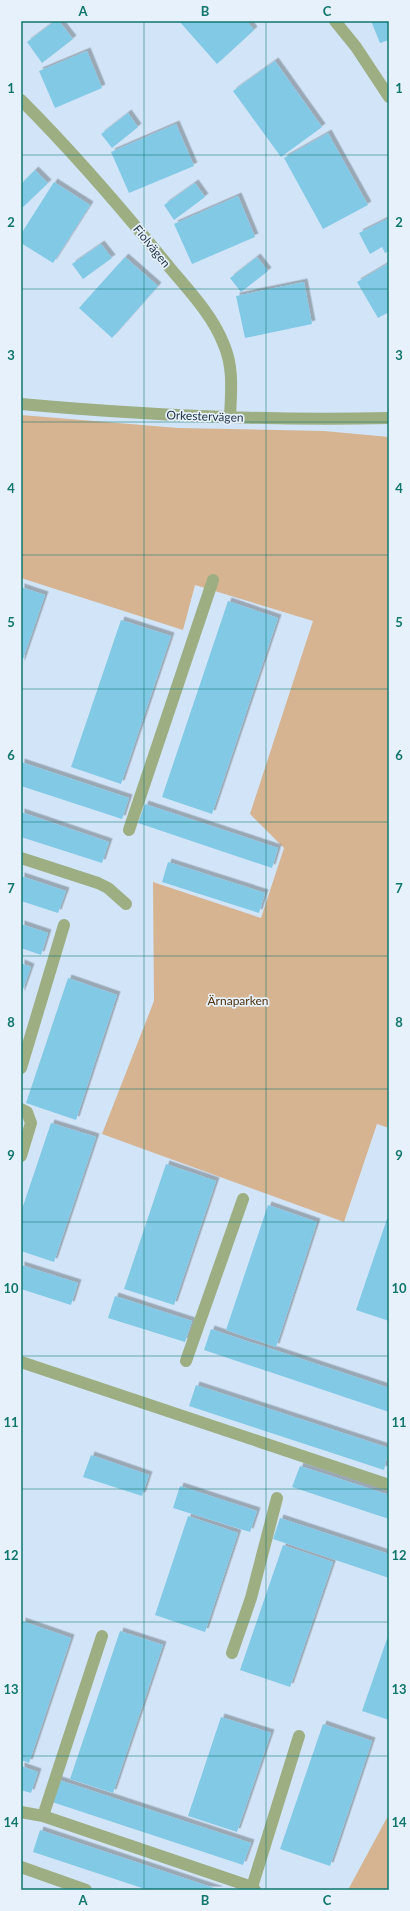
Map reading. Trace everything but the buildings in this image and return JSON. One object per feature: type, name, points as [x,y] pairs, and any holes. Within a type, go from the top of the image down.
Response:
[{"type":"street","points":[[335,21],[356,47],[389,97]]},
{"type":"street","name":"Fiolvägen","points":[[21,100],[56,134],[135,224],[209,317],[225,347],[231,372],[230,417]]},
{"type":"street","name":"Orkestervägen","points":[[21,404],[123,413],[230,417],[389,418]]},
{"type":"street","points":[[130,830],[213,580]]},
{"type":"street","points":[[21,858],[98,883],[108,888],[126,904]]},
{"type":"street","points":[[21,1068],[64,925]]},
{"type":"street","points":[[21,1109],[27,1112],[31,1123],[21,1156]]},
{"type":"street","points":[[186,1361],[243,1199]]},
{"type":"street","points":[[21,1362],[389,1485]]},
{"type":"street","points":[[232,1653],[251,1598],[278,1498]]},
{"type":"street","points":[[43,1816],[102,1636]]},
{"type":"street","points":[[21,1812],[43,1816],[253,1889],[299,1736]]},
{"type":"street","points":[[21,1867],[86,1890]]},
{"type":"green space","name":"Ärnaparken","points":[[21,415],[178,428],[324,431],[389,437],[389,1128],[377,1124],[344,1222],[102,1134],[154,1001],[153,882],[261,918],[284,848],[250,814],[313,621],[195,585],[183,630],[21,578]]},
{"type":"green space","points":[[389,1814],[389,1888],[387,1890],[345,1890],[349,1888]]}]
